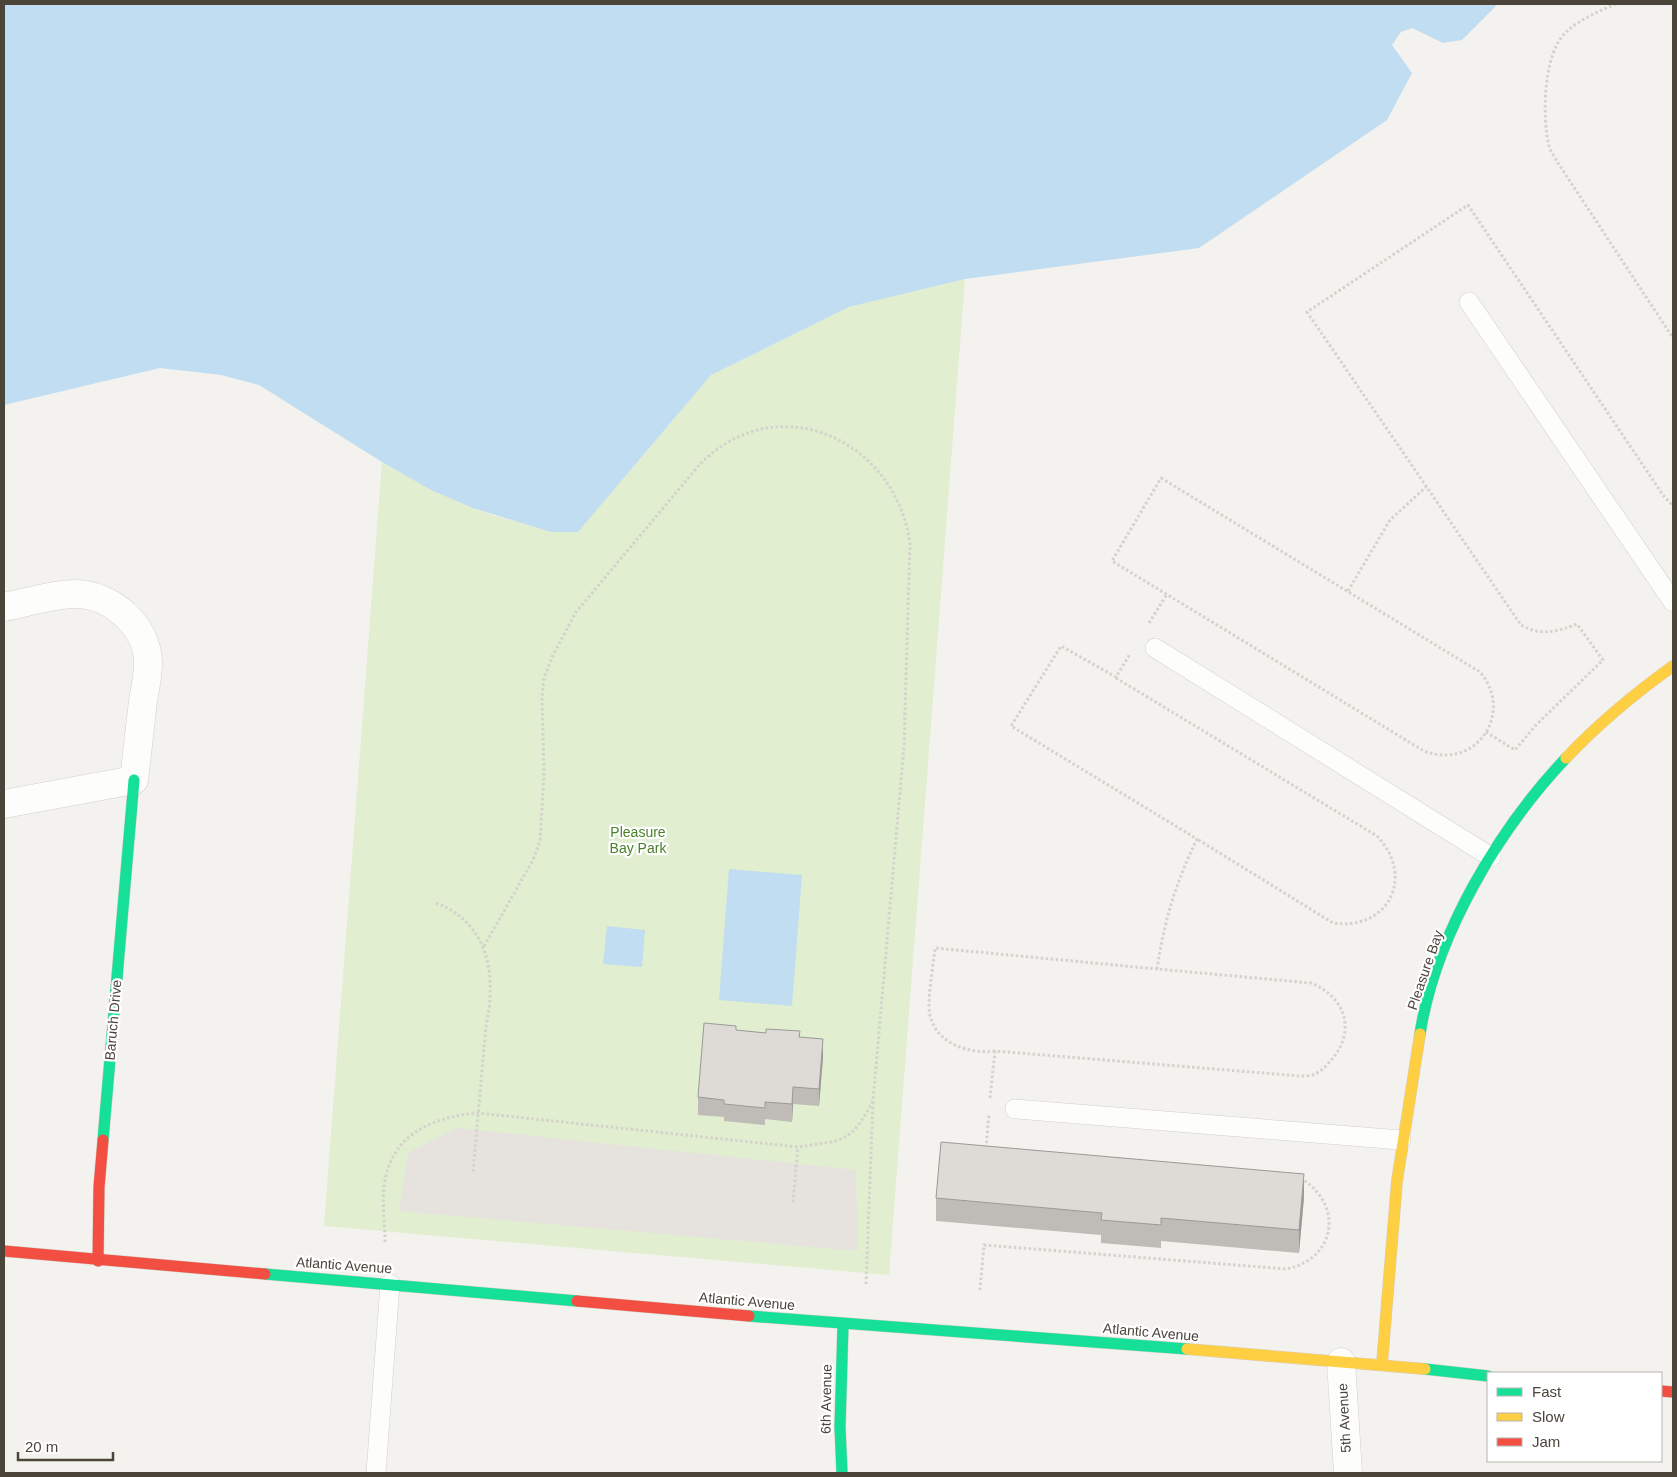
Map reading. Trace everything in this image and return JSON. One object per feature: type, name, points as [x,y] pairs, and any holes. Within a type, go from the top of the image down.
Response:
[{"type":"street","name":"Baruch Drive","points":[[4,607],[74,594],[106,601],[120,610],[132,622],[140,636],[148,662],[134,780],[99,1187],[98,1261]]},
{"type":"street","name":"Pleasure Bay","points":[[1382,1364],[1386,1291],[1401,1140],[1426,1002],[1447,946],[1491,857],[1514,822],[1563,762],[1603,721],[1655,677],[1673,666]]},
{"type":"street","points":[[4,804],[134,780]]},
{"type":"street","name":"Atlantic Avenue","points":[[4,1251],[98,1261],[390,1284],[842,1325],[922,1328],[1382,1364],[1487,1376]]},
{"type":"street","name":"6th Avenue","points":[[842,1325],[840,1427],[842,1473]]},
{"type":"street","name":"5th Avenue","points":[[1341,1362],[1348,1473]]},
{"type":"lane","points":[[1470,302],[1673,602]]},
{"type":"lane","points":[[1155,648],[1491,857]]},
{"type":"lane","points":[[1015,1109],[1401,1140]]},
{"type":"lane","points":[[376,1473],[390,1284]]},
{"type":"path","points":[[1616,4],[1565,32],[1554,49],[1546,87],[1546,130],[1550,149],[1558,163],[1673,338]]},
{"type":"path","points":[[1486,732],[1515,750],[1536,725],[1603,660],[1577,624],[1562,630],[1548,632],[1532,631],[1521,625],[1307,312],[1468,205],[1663,495],[1673,506]]},
{"type":"path","points":[[483,948],[537,851],[544,791],[543,686],[552,654],[576,612],[712,452],[741,436],[773,427],[808,429],[826,434],[849,445],[871,462],[889,483],[905,517],[910,544],[904,746],[873,1101],[866,1284]]},
{"type":"path","points":[[1161,478],[1480,672],[1489,686],[1495,701],[1486,732],[1470,749],[1458,755],[1435,755],[1424,751],[1167,594],[1112,561],[1161,478]]},
{"type":"path","points":[[1348,591],[1390,520],[1426,487]]},
{"type":"path","points":[[1146,627],[1167,594]]},
{"type":"path","points":[[1061,646],[1116,677],[1377,836],[1387,846],[1393,859],[1396,872],[1395,886],[1390,899],[1382,910],[1371,918],[1346,925],[1332,923],[1197,839],[1011,726],[1061,646]]},
{"type":"path","points":[[1116,677],[1131,652]]},
{"type":"path","points":[[1158,969],[1166,915],[1175,887],[1197,839]]},
{"type":"path","points":[[436,903],[453,909],[468,924],[480,939],[489,967],[492,1002],[486,1026],[473,1172]]},
{"type":"path","points":[[935,948],[1311,983],[1324,988],[1339,1004],[1346,1029],[1344,1040],[1324,1068],[1315,1074],[1300,1076],[995,1051],[982,1053],[956,1047],[938,1030],[929,1008],[935,948]]},
{"type":"path","points":[[990,1099],[995,1051]]},
{"type":"path","points":[[385,1242],[384,1187],[388,1166],[407,1136],[422,1126],[478,1113],[798,1146],[846,1138],[859,1126],[873,1101]]},
{"type":"path","points":[[989,1109],[986,1148],[996,1149]]},
{"type":"path","points":[[793,1202],[798,1146]]},
{"type":"path","points":[[980,1290],[984,1245],[1286,1269],[1297,1267],[1307,1263],[1323,1246],[1328,1234],[1329,1220],[1323,1197],[1315,1187],[1298,1176]]},
{"type":"green space","name":"Pleasure Bay Park","points":[[965,279],[889,1275],[324,1226],[382,462],[428,487],[476,509],[518,522],[578,532],[711,375],[849,307]]},
{"type":"shaded area","points":[[457,1128],[856,1170],[858,1251],[399,1211],[408,1153]]},
{"type":"water","points":[[4,4],[1498,4],[1462,40],[1443,43],[1412,28],[1401,32],[1392,45],[1412,73],[1387,120],[1199,248],[965,279],[849,307],[711,375],[578,532],[551,532],[473,508],[433,491],[382,462],[259,385],[221,375],[160,368],[4,405]]},
{"type":"water","points":[[729,869],[802,875],[792,1006],[719,1000]]},
{"type":"water","points":[[607,926],[645,930],[642,967],[603,964]]},
{"type":"building","points":[[704,1023],[736,1026],[736,1030],[766,1033],[766,1029],[800,1031],[799,1037],[823,1039],[819,1089],[793,1087],[792,1104],[765,1102],[765,1108],[724,1104],[724,1100],[698,1097]]},
{"type":"building","points":[[941,1142],[1304,1174],[1299,1230],[1161,1218],[1161,1225],[1101,1220],[1102,1213],[936,1198]]},
{"type":"traffic: fast","points":[[1420,1034],[1428,997],[1440,960],[1473,886],[1517,818],[1566,758]]},
{"type":"traffic: fast","points":[[103,1140],[134,780]]},
{"type":"traffic: fast","points":[[265,1274],[577,1301]]},
{"type":"traffic: fast","points":[[749,1316],[1187,1349]]},
{"type":"traffic: fast","points":[[842,1473],[840,1427],[843,1325]]},
{"type":"traffic: fast","points":[[1425,1369],[1487,1376]]},
{"type":"traffic: slow","points":[[1566,758],[1617,709],[1673,666]]},
{"type":"traffic: slow","points":[[1382,1364],[1397,1181],[1420,1034]]},
{"type":"traffic: slow","points":[[1187,1349],[1425,1369]]},
{"type":"traffic: jam","points":[[98,1261],[99,1187],[103,1140]]},
{"type":"traffic: jam","points":[[4,1251],[265,1274]]},
{"type":"traffic: jam","points":[[577,1301],[749,1316]]},
{"type":"traffic: jam","points":[[1662,1391],[1673,1392]]}]
